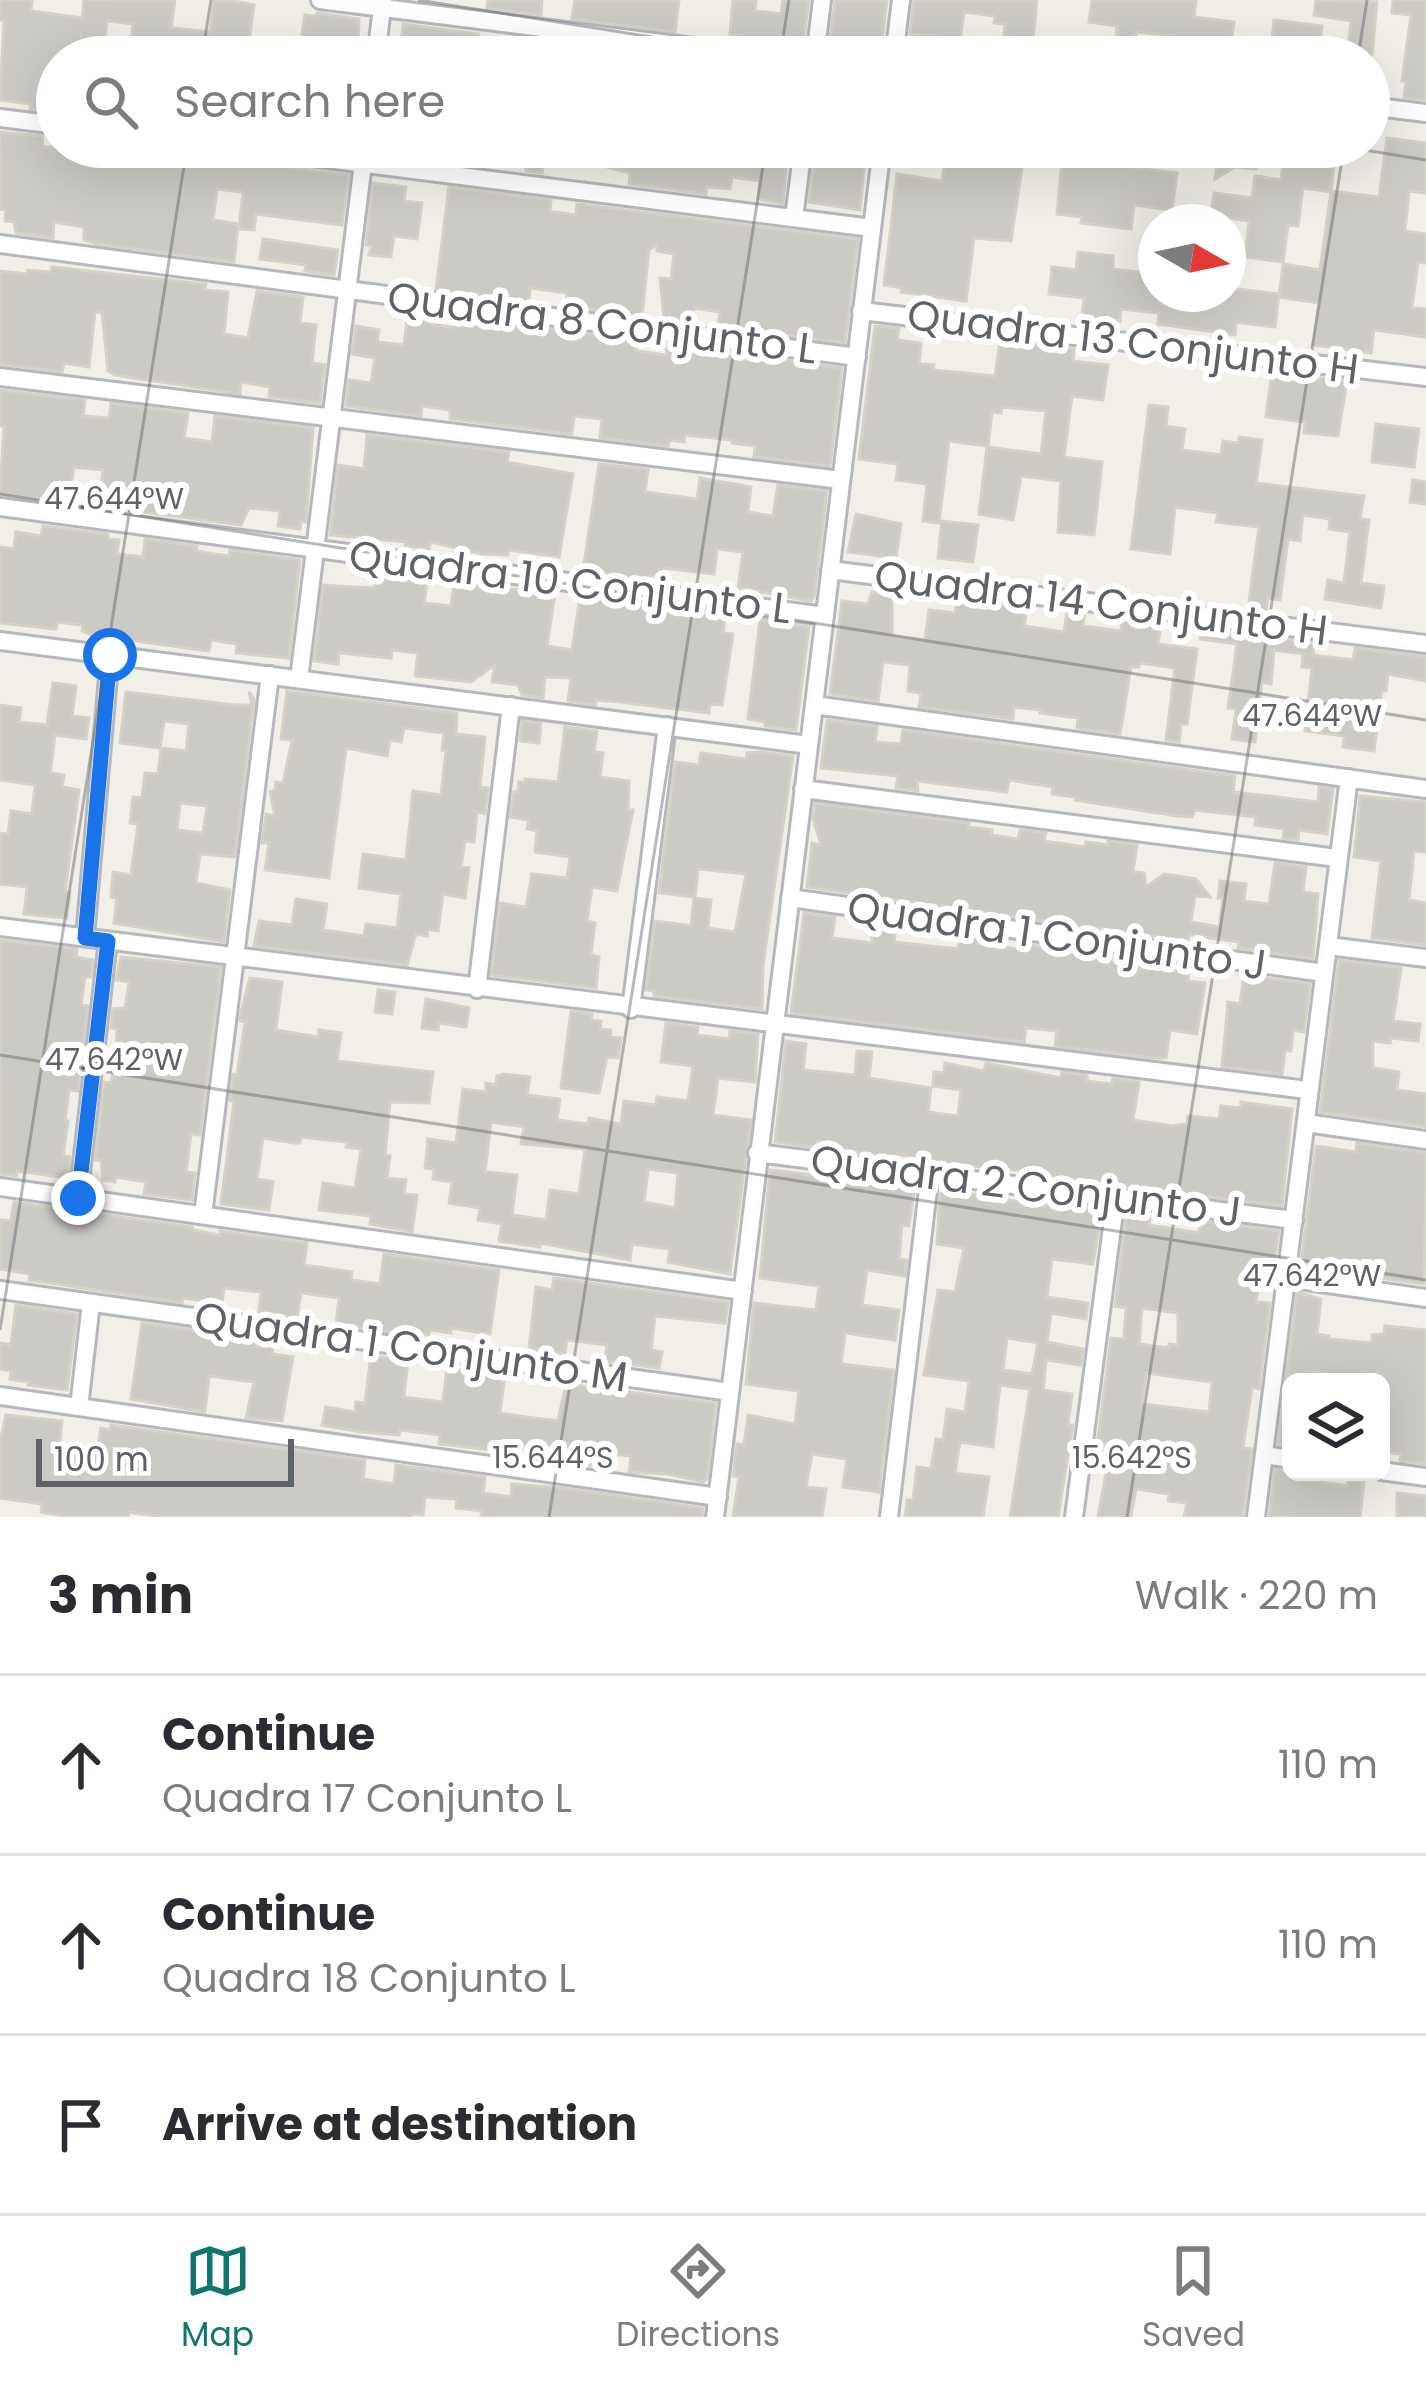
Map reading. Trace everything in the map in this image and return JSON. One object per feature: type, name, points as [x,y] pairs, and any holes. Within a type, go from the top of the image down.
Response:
[{"type":"street","points":[[320,0],[618,36]]},
{"type":"street","points":[[818,36],[822,0]]},
{"type":"street","points":[[896,36],[901,0]]},
{"type":"street","points":[[378,36],[382,4]]},
{"type":"street","points":[[1390,108],[1426,112]]},
{"type":"street","points":[[0,118],[36,122]]},
{"type":"street","points":[[299,679],[362,168]]},
{"type":"street","points":[[453,168],[872,228]]},
{"type":"street","points":[[794,218],[800,168]]},
{"type":"street","points":[[715,1517],[879,168]]},
{"type":"street","name":"Quadra 8 Conjunto L","points":[[0,244],[856,357]]},
{"type":"street","name":"Quadra 13 Conjunto H","points":[[862,311],[1426,377]]},
{"type":"street","points":[[0,377],[841,480]]},
{"type":"street","name":"Quadra 10 Conjunto L","points":[[0,507],[825,616]]},
{"type":"street","name":"Quadra 14 Conjunto H","points":[[830,570],[1426,644]]},
{"type":"street","points":[[0,640],[809,745]]},
{"type":"street","points":[[85,938],[110,655]]},
{"type":"street","points":[[203,1215],[270,675]]},
{"type":"street","points":[[814,705],[1426,789]]},
{"type":"street","points":[[477,989],[511,706]]},
{"type":"street","points":[[631,1009],[667,726]]},
{"type":"street","points":[[1256,1517],[1349,778]]},
{"type":"street","points":[[802,789],[1336,858]]},
{"type":"street","name":"Quadra 1 Conjunto J","points":[[790,898],[1324,974]]},
{"type":"street","points":[[0,927],[1307,1090]]},
{"type":"street","points":[[78,1198],[108,941]]},
{"type":"street","points":[[1328,946],[1426,958]]},
{"type":"street","points":[[1306,1123],[1426,1140]]},
{"type":"street","name":"Quadra 2 Conjunto J","points":[[757,1153],[1294,1220]]},
{"type":"street","points":[[889,1517],[930,1172]]},
{"type":"street","points":[[0,1187],[743,1291]]},
{"type":"street","points":[[1074,1517],[1116,1197]]},
{"type":"street","points":[[1286,1278],[1426,1298]]},
{"type":"street","name":"Quadra 1 Conjunto M","points":[[0,1290],[730,1392]]},
{"type":"street","points":[[79,1407],[91,1303]]},
{"type":"street","points":[[0,1396],[718,1497]]},
{"type":"street","points":[[1264,1455],[1282,1458]]},
{"type":"street","points":[[1390,1472],[1426,1477]]},
{"type":"building","points":[[0,0],[32,0],[31,11],[82,18],[84,0],[175,0],[171,28],[210,32],[214,0],[254,5],[250,36],[132,36],[133,24],[107,21],[105,36],[36,36],[36,109],[30,109],[31,104],[0,100],[4,21],[0,20]]},
{"type":"building","points":[[488,0],[542,0],[541,15],[487,8]]},
{"type":"building","points":[[575,0],[679,0],[675,32],[572,19]]},
{"type":"building","points":[[733,0],[756,0],[755,11],[781,14],[783,0],[809,0],[804,36],[730,34]]},
{"type":"building","points":[[835,0],[887,0],[883,36],[831,36]]},
{"type":"building","points":[[914,0],[1037,0],[1033,36],[1004,36],[1005,24],[994,23],[995,16],[964,12],[960,36],[910,34]]},
{"type":"building","points":[[1092,0],[1196,0],[1194,17],[1234,22],[1232,36],[1136,32],[1136,36],[1117,36],[1117,26],[1089,22]]},
{"type":"building","points":[[1316,0],[1377,2],[1374,36],[1349,36],[1351,21],[1314,15]]},
{"type":"building","points":[[1393,0],[1426,0],[1426,100],[1404,98],[1411,15],[1392,13]]},
{"type":"building","points":[[305,15],[359,19],[358,36],[302,36]]},
{"type":"building","points":[[1274,20],[1322,26],[1321,36],[1272,36]]},
{"type":"building","points":[[403,24],[478,34],[478,36],[402,36]]},
{"type":"building","points":[[0,132],[36,135],[36,168],[294,168],[349,175],[342,225],[256,214],[254,230],[239,229],[243,192],[217,189],[213,220],[238,224],[234,262],[97,244],[84,240],[84,227],[54,222],[53,238],[16,233],[14,222],[5,221],[6,210],[0,209]]},
{"type":"building","points":[[1390,138],[1426,143],[1426,193],[1409,191],[1405,231],[1426,234],[1426,263],[1418,262],[1412,308],[1426,309],[1426,337],[1374,330],[1371,353],[1313,345],[1319,303],[1279,297],[1283,264],[1320,270],[1331,192],[1303,188],[1298,226],[1288,225],[1283,262],[1246,257],[1246,204],[1212,204],[1214,193],[1252,198],[1255,176],[1281,180],[1282,168],[1334,168],[1331,191],[1379,197],[1383,168],[1390,168]]},
{"type":"building","points":[[611,168],[786,168],[783,204],[758,199],[760,181],[732,177],[730,189],[707,187],[706,194],[629,184],[630,173]]},
{"type":"building","points":[[813,168],[864,168],[860,210],[809,202]]},
{"type":"building","points":[[944,168],[1022,168],[1011,241],[974,238],[966,301],[901,292],[902,288],[884,285],[897,174],[942,181]]},
{"type":"building","points":[[1061,168],[1177,173],[1173,204],[1134,205],[1131,229],[1081,223],[1082,217],[1057,214]]},
{"type":"building","points":[[1217,168],[1233,168],[1215,179]]},
{"type":"building","points":[[373,183],[406,187],[404,201],[422,203],[417,239],[394,236],[391,257],[369,255],[371,246],[366,245]]},
{"type":"building","points":[[449,187],[551,200],[550,212],[576,215],[577,204],[858,239],[845,343],[718,326],[720,312],[694,308],[693,322],[664,319],[660,278],[671,279],[674,254],[657,251],[657,244],[649,250],[642,316],[566,306],[567,293],[530,288],[529,301],[436,289]]},
{"type":"building","points":[[263,239],[338,250],[334,275],[305,271],[306,265],[260,259]]},
{"type":"building","points":[[1078,252],[1113,256],[1113,269],[1138,272],[1138,311],[1121,309],[1120,321],[1082,316],[1084,298],[1049,294],[1052,267],[1076,270]]},
{"type":"building","points":[[52,267],[206,284],[205,290],[228,292],[224,334],[248,338],[257,291],[303,297],[300,323],[316,325],[312,363],[325,365],[320,403],[269,397],[270,387],[241,382],[240,394],[115,375],[108,371],[102,312],[95,312],[89,367],[64,363],[62,372],[0,364],[0,271],[27,274],[28,270],[51,272]]},
{"type":"building","points":[[1246,290],[1279,294],[1275,327],[1236,322],[1235,335],[1158,324],[1159,313],[1150,312],[1246,312]]},
{"type":"building","points":[[408,311],[431,314],[430,324],[457,328],[459,317],[638,341],[636,351],[667,355],[666,345],[842,368],[830,466],[754,457],[755,446],[732,440],[685,435],[684,442],[669,440],[668,446],[600,438],[602,419],[574,416],[572,434],[450,419],[450,410],[422,406],[421,416],[346,406],[349,380],[371,383],[375,358],[352,354],[356,326],[379,330],[377,342],[404,345]]},
{"type":"building","points":[[875,326],[899,328],[897,340],[921,343],[919,364],[934,365],[933,370],[995,376],[1000,340],[1074,349],[1073,361],[1108,365],[1103,400],[1072,396],[1064,457],[1102,462],[1094,535],[1058,532],[1061,481],[1021,476],[1013,520],[979,514],[987,447],[1041,454],[1046,411],[1002,407],[1001,413],[992,412],[988,446],[949,441],[939,523],[923,521],[927,484],[896,480],[898,464],[859,459]]},
{"type":"building","points":[[1272,372],[1347,381],[1338,436],[1304,433],[1305,422],[1266,417]]},
{"type":"building","points":[[0,390],[85,400],[83,416],[109,418],[111,403],[188,413],[184,438],[212,442],[215,416],[313,428],[306,522],[301,521],[300,529],[278,526],[280,511],[249,508],[241,525],[128,510],[125,500],[100,497],[103,470],[74,467],[69,496],[47,493],[47,500],[0,494],[4,426],[0,426]]},
{"type":"building","points":[[1149,405],[1168,407],[1166,426],[1185,429],[1182,450],[1221,455],[1223,441],[1262,440],[1256,483],[1364,496],[1360,519],[1369,520],[1361,583],[1384,586],[1381,608],[1325,599],[1328,580],[1344,583],[1350,532],[1329,529],[1330,519],[1303,515],[1300,541],[1288,539],[1280,600],[1268,598],[1266,611],[1248,609],[1259,527],[1216,522],[1218,513],[1175,507],[1170,554],[1131,549]]},
{"type":"building","points":[[1376,424],[1419,429],[1414,467],[1372,462]]},
{"type":"building","points":[[367,435],[509,452],[507,462],[573,474],[559,557],[509,550],[508,555],[482,554],[431,542],[429,549],[405,546],[406,542],[330,535],[338,465],[364,469]]},
{"type":"building","points":[[599,464],[648,469],[645,492],[697,499],[700,478],[751,487],[748,512],[773,516],[778,485],[827,491],[814,597],[811,601],[738,588],[743,552],[717,549],[714,574],[663,568],[662,577],[650,575],[649,580],[583,571]]},
{"type":"building","points":[[1413,480],[1426,482],[1426,504],[1410,502]]},
{"type":"building","points":[[856,514],[901,524],[896,558],[848,552]]},
{"type":"building","points":[[942,521],[978,525],[973,562],[938,558]]},
{"type":"building","points":[[43,526],[107,534],[119,540],[117,554],[143,557],[145,539],[197,546],[196,551],[214,554],[229,556],[230,550],[300,560],[289,658],[236,653],[237,644],[211,640],[209,651],[92,635],[82,631],[83,625],[57,622],[56,629],[0,623],[0,547],[14,549],[16,532],[41,536]]},
{"type":"building","points":[[376,570],[428,576],[424,603],[451,606],[454,584],[555,593],[547,646],[572,650],[580,596],[725,617],[723,633],[733,634],[722,705],[710,704],[709,713],[568,701],[571,678],[545,677],[543,698],[522,695],[518,685],[492,682],[495,665],[471,682],[415,676],[418,653],[392,650],[391,658],[339,653],[338,664],[314,661],[323,585],[374,588]]},
{"type":"building","points":[[872,592],[892,594],[892,636],[925,640],[929,610],[955,613],[957,599],[1027,607],[1024,626],[1064,632],[1067,612],[1084,615],[1083,626],[1121,631],[1122,619],[1161,624],[1158,644],[1197,649],[1187,724],[1181,724],[1179,742],[1166,740],[1175,668],[1140,663],[1131,667],[1120,734],[1077,728],[1078,718],[1041,710],[1014,707],[1013,719],[919,707],[921,693],[908,691],[910,665],[883,662],[878,701],[830,694],[842,601],[868,604]]},
{"type":"building","points":[[760,620],[809,627],[796,730],[748,719]]},
{"type":"building","points":[[1202,629],[1314,643],[1313,655],[1353,660],[1355,648],[1426,657],[1426,681],[1388,674],[1374,751],[1343,747],[1344,736],[1305,731],[1312,668],[1302,667],[1303,654],[1274,650],[1271,684],[1262,682],[1255,742],[1232,739],[1236,709],[1228,708],[1237,644],[1200,639]]},
{"type":"building","points":[[53,683],[76,686],[72,716],[89,718],[86,739],[55,735],[51,767],[51,773],[64,775],[62,787],[79,790],[65,892],[70,892],[67,918],[24,914],[27,887],[0,884],[0,833],[8,834],[11,811],[32,814],[35,785],[0,780],[0,705],[21,708],[19,722],[47,725]]},
{"type":"building","points":[[287,691],[457,713],[456,734],[485,737],[480,787],[488,788],[485,814],[477,812],[474,842],[465,841],[461,867],[469,868],[465,898],[443,894],[438,931],[416,934],[407,965],[254,946],[259,921],[292,925],[296,899],[327,904],[323,930],[364,936],[366,924],[397,928],[401,894],[359,888],[363,854],[406,860],[413,791],[441,795],[444,733],[404,728],[401,742],[390,740],[387,756],[346,748],[329,878],[265,870],[266,814],[275,816],[270,792],[276,782],[283,783],[292,740],[281,739]]},
{"type":"building","points":[[126,692],[234,705],[252,705],[249,692],[254,699],[235,857],[200,854],[196,883],[230,890],[224,942],[114,923],[113,872],[131,875],[138,824],[130,823],[133,797],[142,798],[145,773],[158,774],[161,748],[186,751],[189,724],[164,721],[160,748],[120,743]],"holes":[[[180,803],[207,806],[203,833],[177,830]]]},
{"type":"building","points":[[827,720],[877,726],[875,742],[901,744],[903,730],[1235,776],[1233,792],[1318,802],[1319,787],[1333,789],[1327,834],[1299,830],[1298,840],[1283,838],[1284,829],[1255,825],[1256,817],[1195,810],[1192,817],[1177,816],[1075,800],[1052,794],[1053,787],[1009,780],[1007,792],[917,781],[918,791],[896,788],[898,776],[821,768]]},
{"type":"building","points":[[522,721],[541,723],[539,743],[520,741]]},
{"type":"building","points":[[565,727],[597,731],[594,752],[603,753],[600,777],[629,781],[628,810],[633,810],[617,891],[592,887],[587,921],[595,923],[591,955],[599,957],[596,988],[491,975],[500,903],[526,907],[532,874],[567,878],[570,857],[535,852],[537,831],[527,829],[529,820],[510,817],[519,782],[558,782]]},
{"type":"building","points":[[701,753],[746,759],[747,753],[793,756],[763,965],[762,1009],[654,996],[654,991],[646,990],[655,921],[691,926],[694,898],[711,900],[708,928],[735,932],[746,874],[698,869],[695,897],[659,893],[675,762],[699,765]]},
{"type":"building","points":[[1360,796],[1426,802],[1426,852],[1414,851],[1409,900],[1426,903],[1426,945],[1372,938],[1381,861],[1354,857]]},
{"type":"building","points":[[815,803],[969,823],[968,827],[992,830],[991,835],[1018,839],[1020,830],[1046,833],[1044,841],[1085,847],[1086,842],[1108,845],[1108,841],[1137,845],[1133,872],[1144,873],[1146,887],[1164,874],[1196,879],[1210,897],[1195,896],[1191,922],[1219,927],[1220,881],[1246,884],[1244,901],[1269,904],[1275,863],[1306,867],[1303,892],[1318,894],[1313,959],[1238,948],[1239,942],[1189,935],[1188,941],[807,887],[812,843],[821,845],[813,818]]},
{"type":"building","points":[[804,913],[835,917],[832,938],[873,943],[869,922],[896,926],[894,942],[958,949],[960,935],[979,937],[978,944],[1024,950],[1024,944],[1115,956],[1114,961],[1138,967],[1189,972],[1188,981],[1205,983],[1197,1034],[1170,1030],[1166,1058],[1155,1058],[1055,1046],[1057,1031],[1026,1028],[1024,1042],[791,1013]]},
{"type":"building","points":[[0,940],[77,949],[76,957],[93,960],[81,1005],[88,1006],[78,1091],[69,1090],[65,1121],[63,1156],[70,1157],[68,1178],[17,1171],[17,1176],[0,1174]]},
{"type":"building","points":[[121,957],[221,967],[200,1135],[191,1134],[186,1172],[195,1173],[192,1200],[144,1194],[146,1182],[103,1180],[101,1160],[95,1160],[104,1082],[111,1083],[116,1056],[113,1009],[125,1008],[129,982],[116,980]]},
{"type":"building","points":[[1339,960],[1401,968],[1393,1021],[1420,1024],[1418,1041],[1373,1041],[1373,1068],[1399,1072],[1397,1090],[1426,1094],[1426,1127],[1320,1112]]},
{"type":"building","points":[[1244,975],[1310,984],[1304,1032],[1293,1030],[1282,1074],[1222,1067],[1228,1002],[1240,1004]]},
{"type":"building","points":[[250,978],[282,982],[276,1030],[318,1037],[319,1030],[341,1033],[337,1061],[433,1072],[429,1103],[390,1102],[387,1178],[406,1180],[404,1194],[417,1195],[412,1232],[370,1224],[371,1216],[319,1210],[323,1183],[355,1188],[361,1149],[346,1147],[347,1142],[263,1138],[257,1179],[273,1182],[269,1210],[221,1204],[233,1074],[237,1075],[245,1022],[240,1021],[241,1012]]},
{"type":"building","points":[[378,990],[395,992],[392,1014],[375,1012]]},
{"type":"building","points":[[426,999],[469,1008],[466,1027],[439,1023],[438,1030],[422,1028]]},
{"type":"building","points":[[571,1011],[592,1014],[591,1020],[601,1021],[600,1029],[621,1038],[618,1058],[607,1057],[599,1093],[561,1088]]},
{"type":"building","points":[[666,1023],[698,1027],[697,1035],[729,1039],[730,1031],[758,1034],[755,1082],[718,1078],[713,1115],[751,1120],[730,1274],[668,1262],[670,1249],[632,1244],[630,1260],[540,1243],[540,1247],[499,1241],[502,1224],[478,1220],[480,1208],[449,1203],[452,1182],[433,1179],[434,1169],[425,1168],[428,1139],[456,1143],[463,1089],[486,1092],[486,1083],[496,1085],[497,1076],[504,1074],[530,1077],[527,1095],[560,1099],[557,1120],[588,1124],[589,1118],[621,1124],[624,1101],[656,1105],[657,1097],[688,1101],[693,1066],[661,1062]],"holes":[[[491,1122],[524,1127],[521,1144],[585,1149],[579,1194],[550,1190],[546,1220],[512,1215],[517,1175],[485,1172]],[[648,1169],[678,1173],[675,1208],[644,1202]]]},
{"type":"building","points":[[786,1041],[806,1044],[803,1070],[855,1075],[857,1051],[872,1052],[869,1078],[931,1088],[928,1112],[958,1116],[961,1090],[933,1086],[934,1072],[944,1073],[945,1063],[984,1071],[986,1063],[1061,1078],[1062,1072],[1087,1075],[1087,1081],[1112,1084],[1113,1079],[1139,1082],[1133,1120],[1173,1126],[1187,1124],[1188,1116],[1219,1119],[1221,1106],[1241,1108],[1241,1102],[1292,1109],[1282,1206],[1050,1177],[1050,1173],[775,1142]]},
{"type":"building","points":[[1357,1143],[1426,1153],[1424,1284],[1359,1275],[1360,1267],[1301,1264],[1316,1146],[1356,1152]]},
{"type":"building","points":[[770,1170],[915,1187],[909,1226],[902,1225],[899,1259],[907,1260],[905,1276],[867,1270],[862,1305],[899,1310],[895,1340],[845,1333],[841,1364],[894,1370],[879,1492],[843,1487],[847,1459],[812,1454],[806,1487],[826,1489],[822,1517],[733,1517],[739,1477],[733,1476],[737,1444],[744,1445],[748,1415],[795,1424],[799,1391],[746,1384],[754,1303],[816,1310],[819,1286],[760,1278]]},
{"type":"building","points":[[948,1190],[1045,1206],[1046,1202],[1102,1209],[1093,1264],[1052,1259],[1047,1297],[1088,1303],[1086,1319],[1051,1313],[1047,1342],[1083,1349],[1081,1365],[1046,1360],[1043,1390],[1072,1394],[1068,1425],[1073,1425],[1058,1517],[1010,1517],[1030,1389],[1000,1385],[993,1447],[960,1442],[955,1473],[989,1477],[983,1517],[905,1517],[907,1500],[913,1500],[917,1467],[931,1469],[936,1439],[943,1440],[947,1409],[965,1412],[969,1381],[924,1375],[938,1290],[955,1292],[964,1248],[937,1244],[940,1194]],"holes":[[[1007,1338],[1038,1343],[1032,1374],[1003,1370]]]},
{"type":"building","points":[[14,1202],[220,1235],[220,1231],[307,1243],[304,1265],[352,1272],[351,1280],[380,1284],[384,1254],[499,1270],[490,1334],[451,1328],[451,1333],[430,1330],[429,1335],[412,1335],[336,1324],[339,1298],[301,1293],[297,1318],[259,1312],[261,1292],[224,1288],[222,1303],[183,1298],[182,1303],[29,1280],[30,1274],[0,1269],[0,1220],[11,1221]]},
{"type":"building","points":[[1126,1217],[1199,1233],[1201,1221],[1279,1231],[1272,1277],[1260,1275],[1256,1302],[1270,1303],[1259,1389],[1252,1387],[1243,1448],[1252,1449],[1243,1517],[1184,1517],[1187,1503],[1168,1501],[1169,1494],[1136,1489],[1131,1517],[1098,1517],[1108,1462],[1095,1461],[1111,1338],[1124,1339],[1126,1308],[1115,1306]],"holes":[[[1142,1308],[1178,1313],[1178,1345],[1139,1344]],[[1146,1373],[1212,1382],[1209,1412],[1142,1404]]]},
{"type":"building","points":[[554,1278],[728,1302],[725,1323],[655,1316],[651,1350],[662,1352],[659,1368],[605,1361],[607,1345],[567,1340],[565,1354],[529,1349],[536,1287],[552,1290]]},
{"type":"building","points":[[1297,1292],[1321,1299],[1317,1334],[1329,1339],[1372,1343],[1372,1335],[1384,1334],[1385,1326],[1426,1330],[1426,1464],[1400,1461],[1401,1454],[1390,1453],[1390,1373],[1287,1373]]},
{"type":"building","points":[[16,1305],[77,1314],[67,1390],[28,1385],[10,1379],[11,1371],[0,1369],[0,1343],[11,1345]]},
{"type":"building","points":[[142,1323],[256,1342],[256,1346],[273,1348],[272,1354],[293,1357],[282,1421],[246,1418],[254,1382],[209,1376],[205,1412],[131,1399]]},
{"type":"building","points":[[371,1355],[408,1362],[404,1397],[443,1402],[447,1368],[505,1374],[500,1413],[526,1417],[558,1421],[566,1384],[716,1403],[707,1479],[629,1472],[631,1456],[592,1452],[590,1466],[522,1455],[524,1446],[494,1442],[493,1450],[439,1444],[440,1435],[361,1432],[322,1425],[326,1407],[355,1412],[356,1402],[365,1403]]},
{"type":"building","points":[[6,1415],[62,1421],[59,1449],[97,1454],[101,1428],[110,1430],[111,1425],[365,1460],[363,1479],[394,1484],[396,1465],[485,1477],[483,1493],[511,1497],[512,1484],[562,1488],[703,1508],[702,1517],[481,1517],[482,1511],[456,1508],[457,1499],[425,1497],[423,1515],[411,1517],[164,1517],[129,1512],[128,1517],[71,1517],[41,1512],[42,1504],[0,1498],[0,1442]]},
{"type":"building","points":[[1275,1469],[1282,1470],[1282,1481],[1347,1486],[1348,1481],[1364,1482],[1360,1517],[1269,1517]]},
{"type":"building","points":[[1397,1493],[1426,1496],[1426,1517],[1397,1517]]},
{"type":"route","points":[[78,1198],[108,941],[85,938],[110,655]]}]
